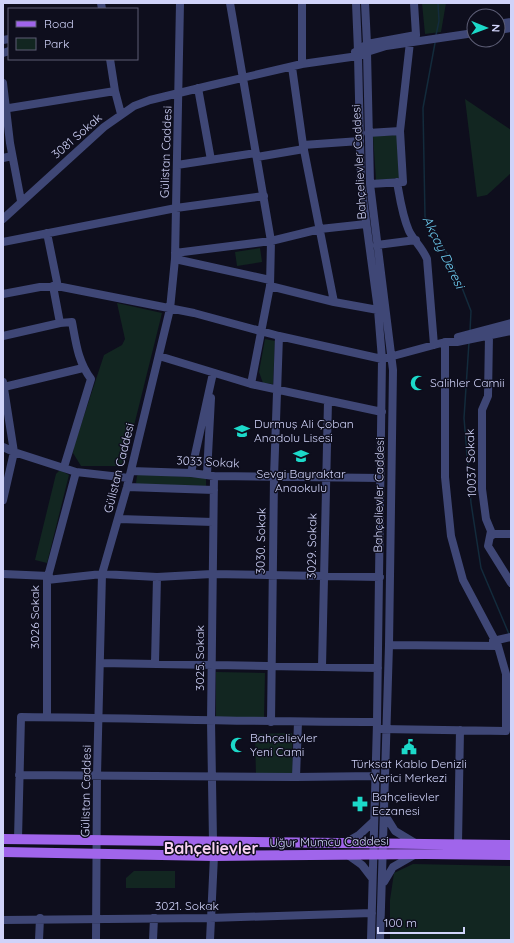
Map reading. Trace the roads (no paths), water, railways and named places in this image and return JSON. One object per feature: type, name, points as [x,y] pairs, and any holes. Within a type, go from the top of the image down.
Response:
[{"type":"main road","name":"Uğur Mumcu Caddesi","points":[[3,839],[378,844],[416,849],[511,855]]},
{"type":"main road","name":"Uğur Mumcu Caddesi","points":[[3,852],[214,856],[348,855],[378,854],[458,844],[511,845]]},
{"type":"street","name":"Gülistan Caddesi","points":[[96,940],[97,775],[100,717],[102,574],[119,519],[170,309],[176,256],[177,165],[180,92],[180,3]]},
{"type":"street","points":[[230,3],[271,242],[270,283],[251,384]]},
{"type":"street","points":[[302,3],[302,64]]},
{"type":"street","name":"Bahçelievler Caddesi","points":[[356,3],[361,184],[378,310],[382,359],[380,578],[374,821],[382,884],[380,940]]},
{"type":"street","name":"Bahçelievler Caddesi","points":[[365,3],[370,184],[393,370],[389,645],[384,812],[378,844]]},
{"type":"street","points":[[370,184],[403,182],[400,131],[413,38],[414,3]]},
{"type":"street","points":[[436,35],[466,29]]},
{"type":"street","points":[[358,54],[367,48],[413,38],[466,33]]},
{"type":"street","name":"3081 Sokak","points":[[3,219],[21,201],[122,114],[134,106],[180,92],[302,64],[358,54]]},
{"type":"street","points":[[110,60],[115,90],[122,114]]},
{"type":"street","points":[[292,67],[303,147],[334,302]]},
{"type":"street","points":[[3,83],[12,156],[21,201]]},
{"type":"street","points":[[198,88],[211,160]]},
{"type":"street","points":[[5,109],[115,90]]},
{"type":"street","points":[[368,133],[400,131]]},
{"type":"street","points":[[177,165],[360,140]]},
{"type":"street","points":[[3,158],[12,156]]},
{"type":"street","points":[[397,182],[400,204],[410,232],[423,249],[427,260],[434,344]]},
{"type":"street","points":[[3,242],[176,208],[264,196]]},
{"type":"street","points":[[176,256],[271,242],[320,229],[366,224]]},
{"type":"street","points":[[47,233],[56,286],[60,324]]},
{"type":"street","points":[[377,245],[416,240]]},
{"type":"street","points":[[176,256],[334,302],[378,310]]},
{"type":"street","points":[[3,294],[56,286],[194,313],[262,330],[279,336],[382,359],[434,344],[511,331]]},
{"type":"street","points":[[3,336],[72,322],[78,354],[83,368],[91,379],[64,467]]},
{"type":"street","points":[[487,334],[511,323]]},
{"type":"street","name":"10037 Sokak","points":[[487,334],[488,396],[482,410],[481,476],[486,519],[491,536],[488,546],[511,583]]},
{"type":"street","name":"3030. Sokak","points":[[271,722],[274,477],[279,336]]},
{"type":"street","points":[[18,839],[21,717],[100,717],[298,722],[377,726],[386,729],[506,731],[506,674],[496,644],[462,580],[452,536],[445,477],[445,342]]},
{"type":"street","points":[[159,356],[251,384],[382,412]]},
{"type":"street","points":[[3,500],[14,452],[3,385],[83,368]]},
{"type":"street","points":[[191,473],[213,373]]},
{"type":"street","name":"3025. Sokak","points":[[213,373],[210,475],[214,490],[211,721],[214,841]]},
{"type":"street","name":"3029. Sokak","points":[[322,667],[328,401]]},
{"type":"street","name":"3033 Sokak","points":[[3,448],[76,472],[130,474],[191,473],[274,477],[380,478]]},
{"type":"street","name":"3026 Sokak","points":[[47,717],[48,578],[76,472]]},
{"type":"street","points":[[127,487],[214,490]]},
{"type":"street","points":[[119,519],[213,522]]},
{"type":"street","points":[[491,536],[494,534],[511,534]]},
{"type":"street","points":[[3,574],[48,578],[102,574],[157,577],[212,574],[380,578]]},
{"type":"street","points":[[155,663],[157,577]]},
{"type":"street","points":[[389,645],[496,644],[510,637]]},
{"type":"street","points":[[100,663],[378,668]]},
{"type":"street","points":[[296,778],[298,722]]},
{"type":"street","points":[[458,844],[460,730]]},
{"type":"street","points":[[19,775],[296,778],[376,776]]},
{"type":"street","points":[[382,884],[393,867],[416,849],[395,831],[384,812]]},
{"type":"street","points":[[343,844],[359,835],[374,821]]},
{"type":"street","name":"Bahçelievler Caddesi","points":[[371,940],[373,879],[378,854]]},
{"type":"street","points":[[348,855],[366,868],[373,879]]},
{"type":"street","points":[[210,940],[214,856]]},
{"type":"street","name":"3021. Sokak","points":[[3,920],[40,918],[210,918],[372,913]]},
{"type":"street","points":[[39,940],[40,918]]},
{"type":"street","points":[[153,940],[154,918]]},
{"type":"waterway","name":"Akçay Deresi","points":[[436,35],[439,21],[438,3]]},
{"type":"waterway","name":"Akçay Deresi","points":[[435,43],[423,108],[425,217],[452,262],[471,311],[470,331]]},
{"type":"waterway","name":"Akçay Deresi","points":[[469,342],[464,418],[471,503],[481,568],[509,634]]},
{"type":"place","name":"Salihler Camii","points":[[418,383]]},
{"type":"place","name":"Durmuş Ali Çoban Anadolu Lisesi","points":[[242,431]]},
{"type":"place","name":"Sevgi Bayraktar Anaokulu","points":[[301,456]]},
{"type":"place","name":"Bahçelievler Yeni Cami","points":[[238,745]]},
{"type":"place","name":"Türksat Kablo Denizli Verici Merkezi","points":[[409,747]]},
{"type":"place","name":"Bahçelievler Eczanesi","points":[[360,804]]},
{"type":"district","name":"Bahçelievler","points":[[211,848]]}]
